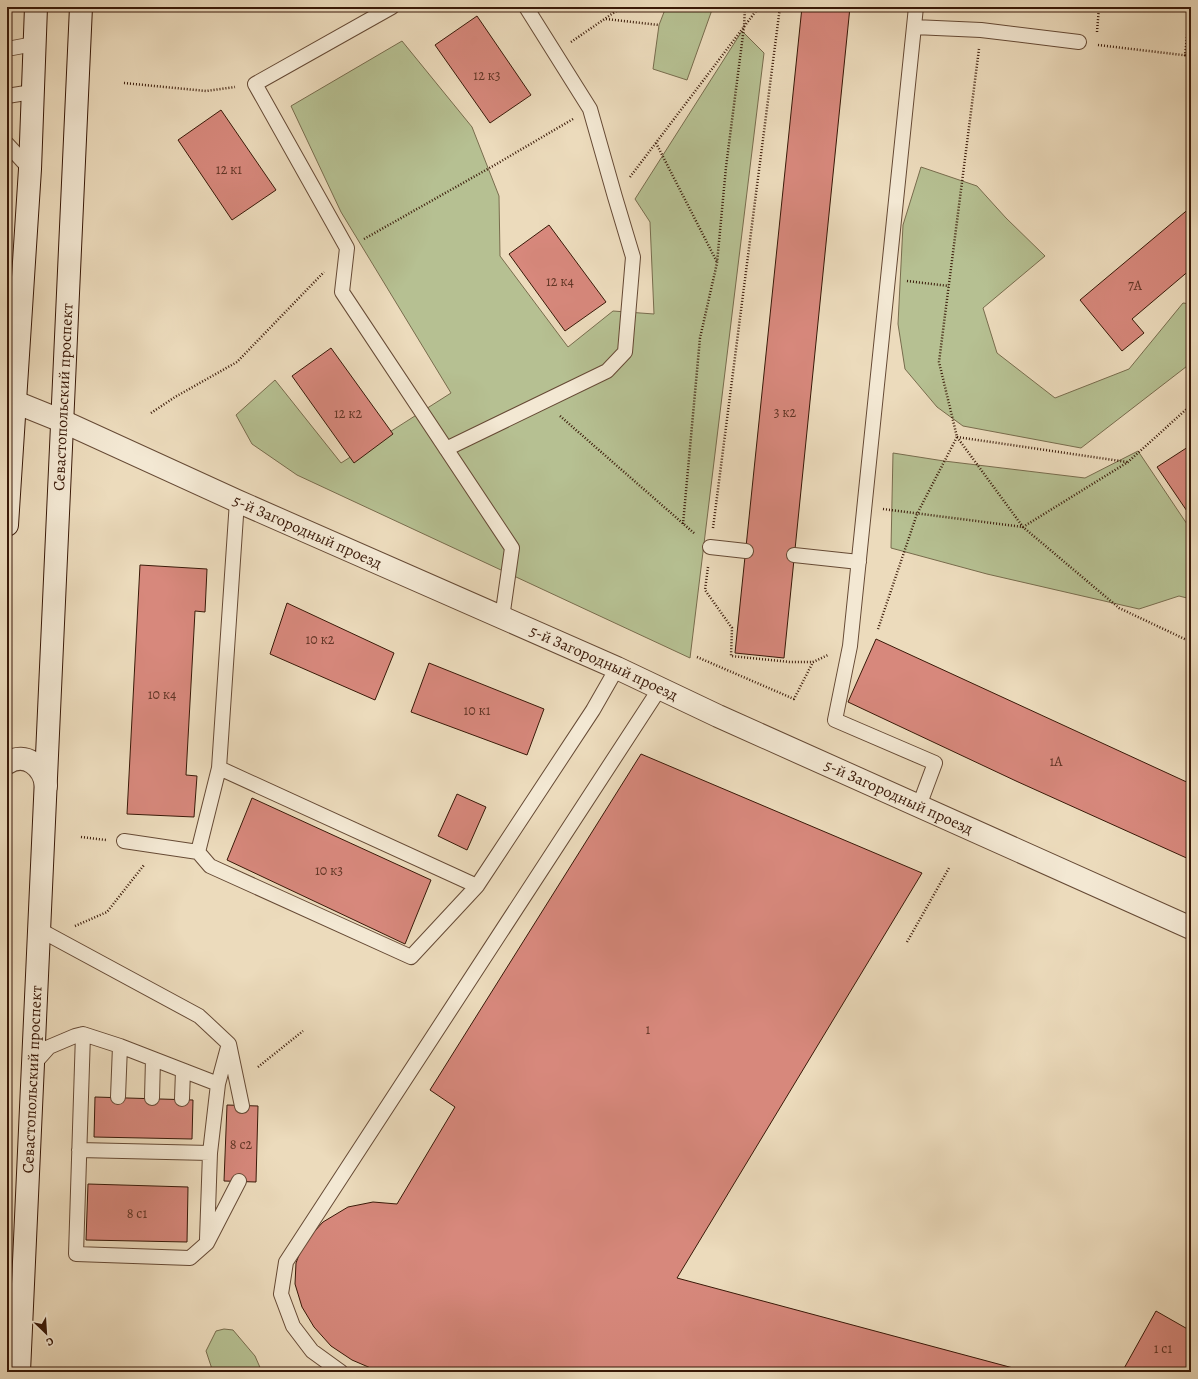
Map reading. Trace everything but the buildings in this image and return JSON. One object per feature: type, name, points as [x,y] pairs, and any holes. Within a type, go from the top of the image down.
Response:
[{"type":"main road","points":[[7,525],[30,169],[36,7]]},
{"type":"main road","name":"Севастопольский проспект","points":[[19,1372],[81,7]]},
{"type":"main road","name":"5-й Загородный проезд","points":[[15,402],[62,421],[237,501],[617,668],[718,716],[1191,928]]},
{"type":"main road","name":"Севастопольский проспект","points":[[7,763],[12,760],[22,759],[32,761],[40,767],[45,776],[46,786]]},
{"type":"lane","points":[[392,7],[255,84],[347,248],[342,292],[512,548],[502,618]]},
{"type":"lane","points":[[446,449],[607,371],[625,352],[633,257],[590,109],[526,7]]},
{"type":"lane","points":[[916,7],[850,646],[835,720],[935,763],[919,806]]},
{"type":"lane","points":[[914,27],[981,30],[1079,42]]},
{"type":"lane","points":[[7,49],[34,44]]},
{"type":"lane","points":[[7,96],[32,92]]},
{"type":"lane","points":[[7,144],[30,169]]},
{"type":"lane","points":[[198,852],[219,768],[237,501]]},
{"type":"lane","points":[[710,547],[746,551]]},
{"type":"lane","points":[[794,555],[859,562]]},
{"type":"lane","points":[[124,841],[198,852],[210,866],[411,958],[477,886],[593,710],[617,668]]},
{"type":"lane","points":[[341,1372],[312,1351],[293,1326],[281,1294],[286,1262],[660,688]]},
{"type":"lane","points":[[219,768],[477,886]]},
{"type":"lane","points":[[40,930],[199,1016],[229,1044],[242,1106]]},
{"type":"lane","points":[[33,1065],[49,1047],[83,1034],[120,1046],[218,1084]]},
{"type":"lane","points":[[83,1034],[76,1254],[190,1258],[207,1243],[239,1181]]},
{"type":"lane","points":[[207,1243],[210,1153],[218,1084],[229,1044]]},
{"type":"lane","points":[[118,1097],[120,1046]]},
{"type":"lane","points":[[152,1098],[153,1059]]},
{"type":"lane","points":[[182,1099],[183,1071]]},
{"type":"lane","points":[[79,1150],[117,1144],[181,1146],[210,1153]]},
{"type":"path","points":[[555,52],[622,7]]},
{"type":"path","points":[[683,524],[700,338],[717,263],[726,167],[744,27],[745,7]]},
{"type":"path","points":[[615,197],[759,7]]},
{"type":"path","points":[[697,657],[794,699],[813,662],[790,662],[731,656],[732,628],[705,590],[780,7]]},
{"type":"path","points":[[1096,44],[1099,7]]},
{"type":"path","points":[[1185,56],[1190,7]]},
{"type":"path","points":[[605,19],[659,25]]},
{"type":"path","points":[[981,30],[939,362],[957,437],[1023,527],[1119,608],[1191,642]]},
{"type":"path","points":[[1079,42],[1191,56]]},
{"type":"path","points":[[1185,56],[1191,49]]},
{"type":"path","points":[[124,83],[206,91],[255,84]]},
{"type":"path","points":[[151,414],[175,397],[237,362],[347,248],[493,166],[590,109]]},
{"type":"path","points":[[656,143],[717,263]]},
{"type":"path","points":[[905,281],[949,286]]},
{"type":"path","points":[[544,401],[710,547]]},
{"type":"path","points":[[889,509],[917,514],[1023,527],[1128,462],[1191,405]]},
{"type":"path","points":[[957,437],[1128,462]]},
{"type":"path","points":[[878,629],[917,514],[957,437]]},
{"type":"path","points":[[74,926],[107,912],[159,845]]},
{"type":"path","points":[[907,942],[949,868]]},
{"type":"path","points":[[258,1067],[303,1031]]},
{"type":"green space","points":[[666,7],[713,7],[687,80],[653,69],[659,25]]},
{"type":"green space","points":[[742,31],[764,53],[690,658],[297,475],[252,444],[236,415],[275,380],[341,463],[451,393],[341,212],[291,106],[402,41],[472,127],[499,196],[500,256],[568,347],[613,311],[654,314],[650,222],[635,199]]},
{"type":"green space","points":[[921,167],[977,186],[1006,218],[1045,256],[983,308],[997,353],[1055,398],[1129,369],[1183,303],[1191,304],[1191,363],[1081,448],[963,426],[937,407],[905,369],[898,324],[903,225]]},
{"type":"green space","points":[[1138,451],[1191,530],[1191,599],[1179,596],[1139,609],[987,574],[891,548],[893,453],[944,461],[1085,478]]},
{"type":"green space","points":[[224,1329],[233,1330],[255,1356],[262,1372],[213,1372],[206,1351],[216,1331]]}]
